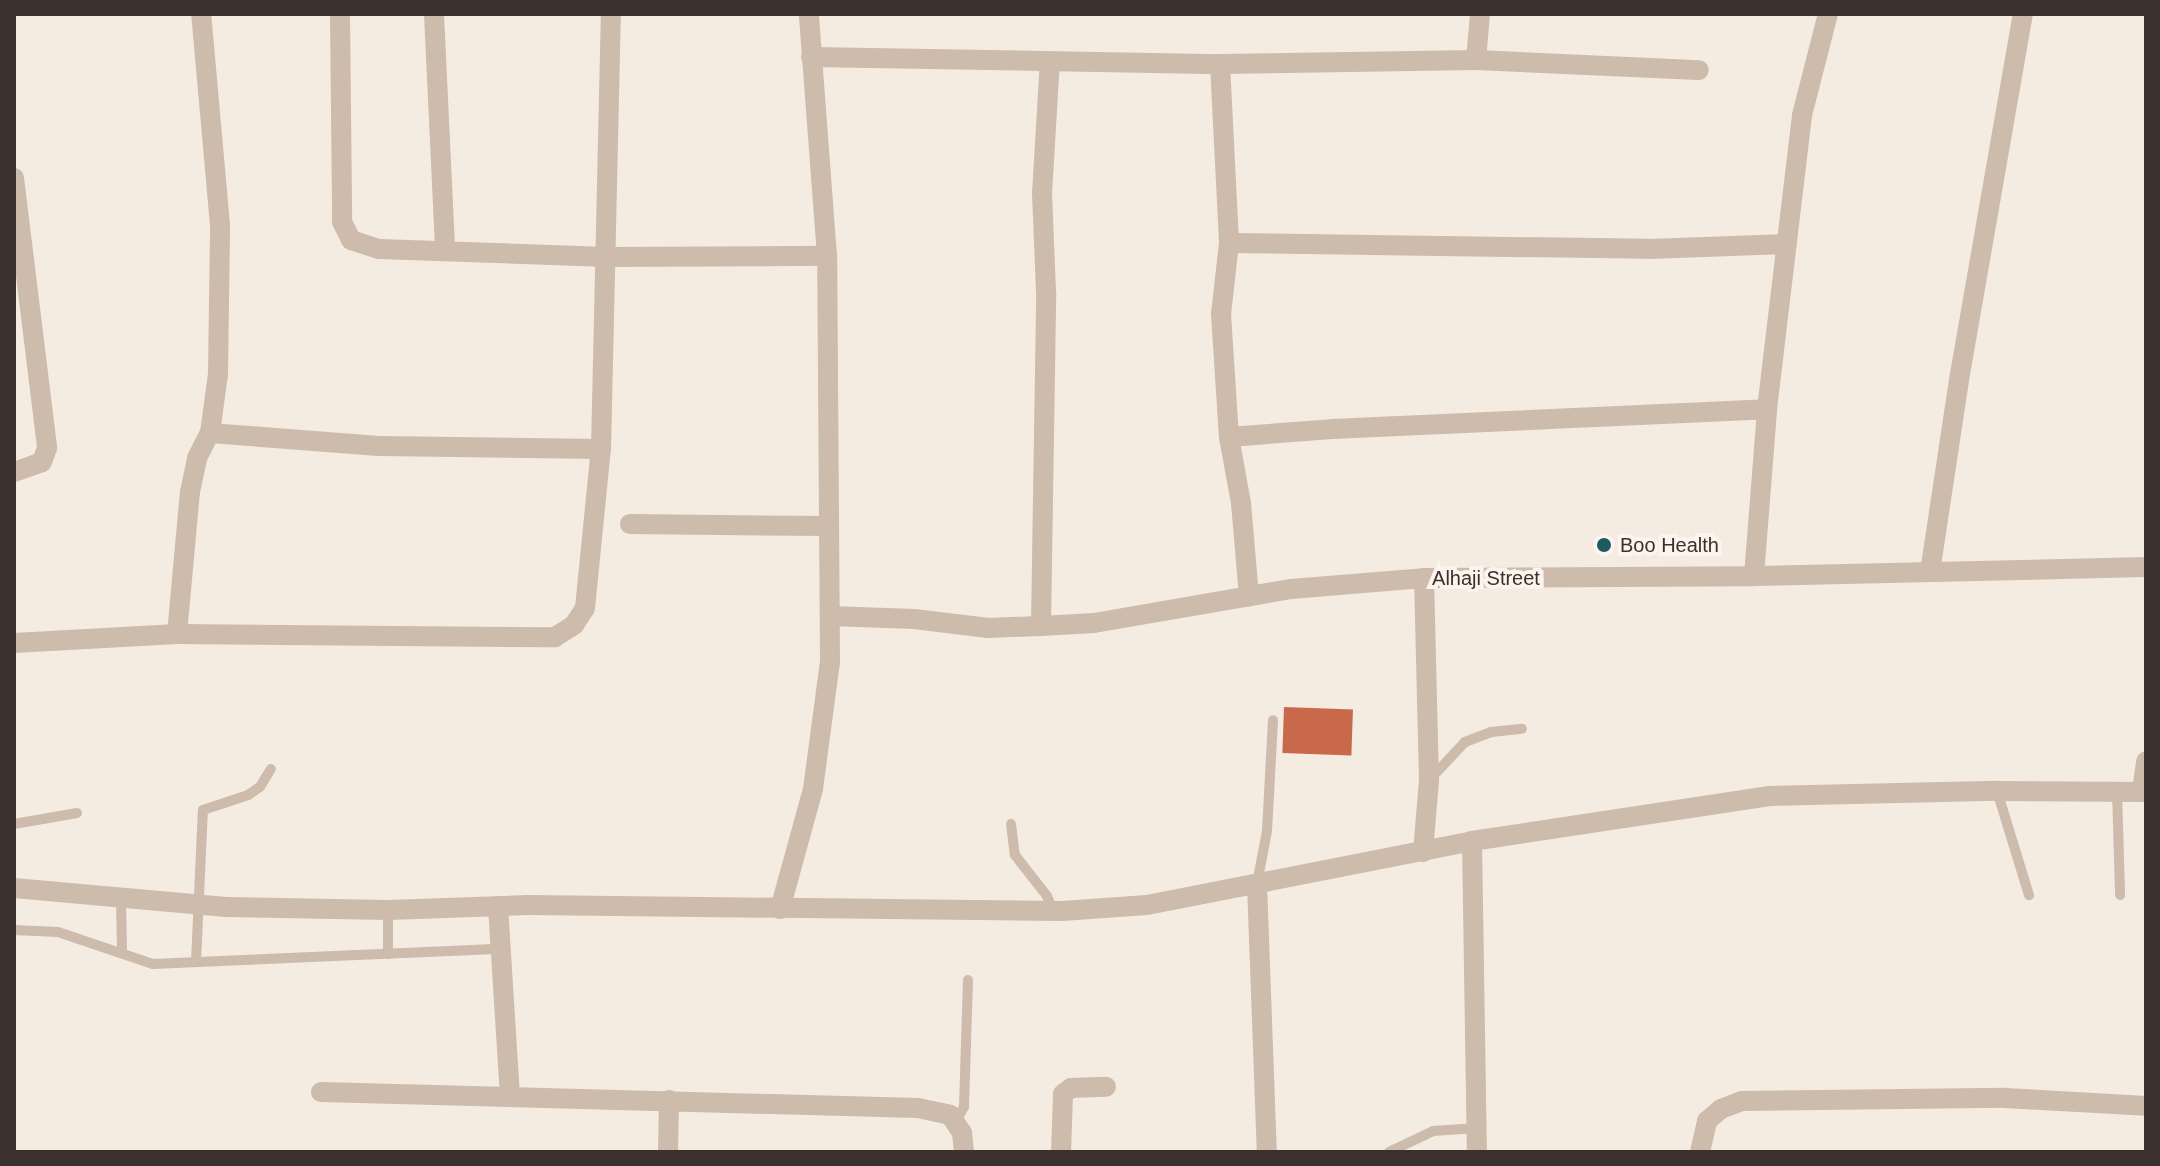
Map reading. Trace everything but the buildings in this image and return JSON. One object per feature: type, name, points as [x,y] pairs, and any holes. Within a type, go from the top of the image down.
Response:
[{"type":"street","points":[[177,634],[190,492],[197,458],[210,433],[218,374],[220,225],[201,14]]},
{"type":"street","points":[[340,14],[344,232],[351,240],[379,249],[608,257],[827,256]]},
{"type":"street","points":[[434,14],[445,251]]},
{"type":"street","points":[[14,643],[177,634],[555,637],[574,625],[585,608],[601,449],[608,257],[611,14]]},
{"type":"street","points":[[780,909],[813,789],[830,662],[827,256],[809,14]]},
{"type":"street","points":[[1476,60],[1480,14]]},
{"type":"street","points":[[1754,576],[1767,409],[1802,115],[1828,14]]},
{"type":"street","points":[[1930,572],[1962,359],[2023,14]]},
{"type":"street","points":[[811,57],[1220,64],[1476,60],[1699,70]]},
{"type":"street","points":[[1041,626],[1041,385],[1046,292],[1042,194],[1050,61]]},
{"type":"street","points":[[1220,64],[1229,243],[1221,314],[1229,437],[1241,503],[1249,597]]},
{"type":"street","points":[[14,178],[47,448],[42,462],[15,472]]},
{"type":"street","points":[[1229,243],[1649,249],[1786,244]]},
{"type":"street","points":[[1229,437],[1332,429],[1767,409]]},
{"type":"street","points":[[210,433],[379,446],[601,449]]},
{"type":"street","points":[[630,524],[829,526]]},
{"type":"street","name":"Alhaji Street","points":[[830,616],[914,619],[988,628],[1094,623],[1291,589],[1424,578],[1754,576],[2146,567]]},
{"type":"street","points":[[1423,852],[1429,781],[1424,578]]},
{"type":"street","points":[[14,888],[197,905],[388,910],[498,906],[1053,911],[1147,905],[1472,841],[1770,796],[1997,791],[2144,792],[2146,761]]},
{"type":"street","points":[[1472,841],[1477,1152]]},
{"type":"street","points":[[1257,884],[1267,1152]]},
{"type":"street","points":[[498,906],[510,1097]]},
{"type":"street","points":[[1061,1152],[1063,1094],[1071,1088],[1106,1087]]},
{"type":"street","points":[[321,1092],[918,1108],[950,1115],[962,1133],[964,1152]]},
{"type":"street","points":[[1700,1152],[1707,1121],[1721,1109],[1742,1101],[2005,1098],[2146,1106]]},
{"type":"street","points":[[668,1152],[669,1100]]},
{"type":"lane","points":[[1257,884],[1267,831],[1273,720]]},
{"type":"lane","points":[[1429,781],[1443,761],[1465,742],[1491,732],[1522,729]]},
{"type":"lane","points":[[196,962],[203,810],[248,795],[260,787],[271,769]]},
{"type":"lane","points":[[1997,791],[2029,895]]},
{"type":"lane","points":[[2117,791],[2120,895]]},
{"type":"lane","points":[[14,824],[77,813]]},
{"type":"lane","points":[[1011,824],[1015,855],[1047,896],[1053,911]]},
{"type":"lane","points":[[121,899],[122,953]]},
{"type":"lane","points":[[388,910],[388,954]]},
{"type":"lane","points":[[14,930],[58,932],[153,964],[501,949]]},
{"type":"lane","points":[[955,1123],[964,1107],[968,980]]},
{"type":"lane","points":[[1389,1152],[1433,1131],[1477,1128]]},
{"type":"place","name":"Boo Health","points":[[1604,545]]}]
